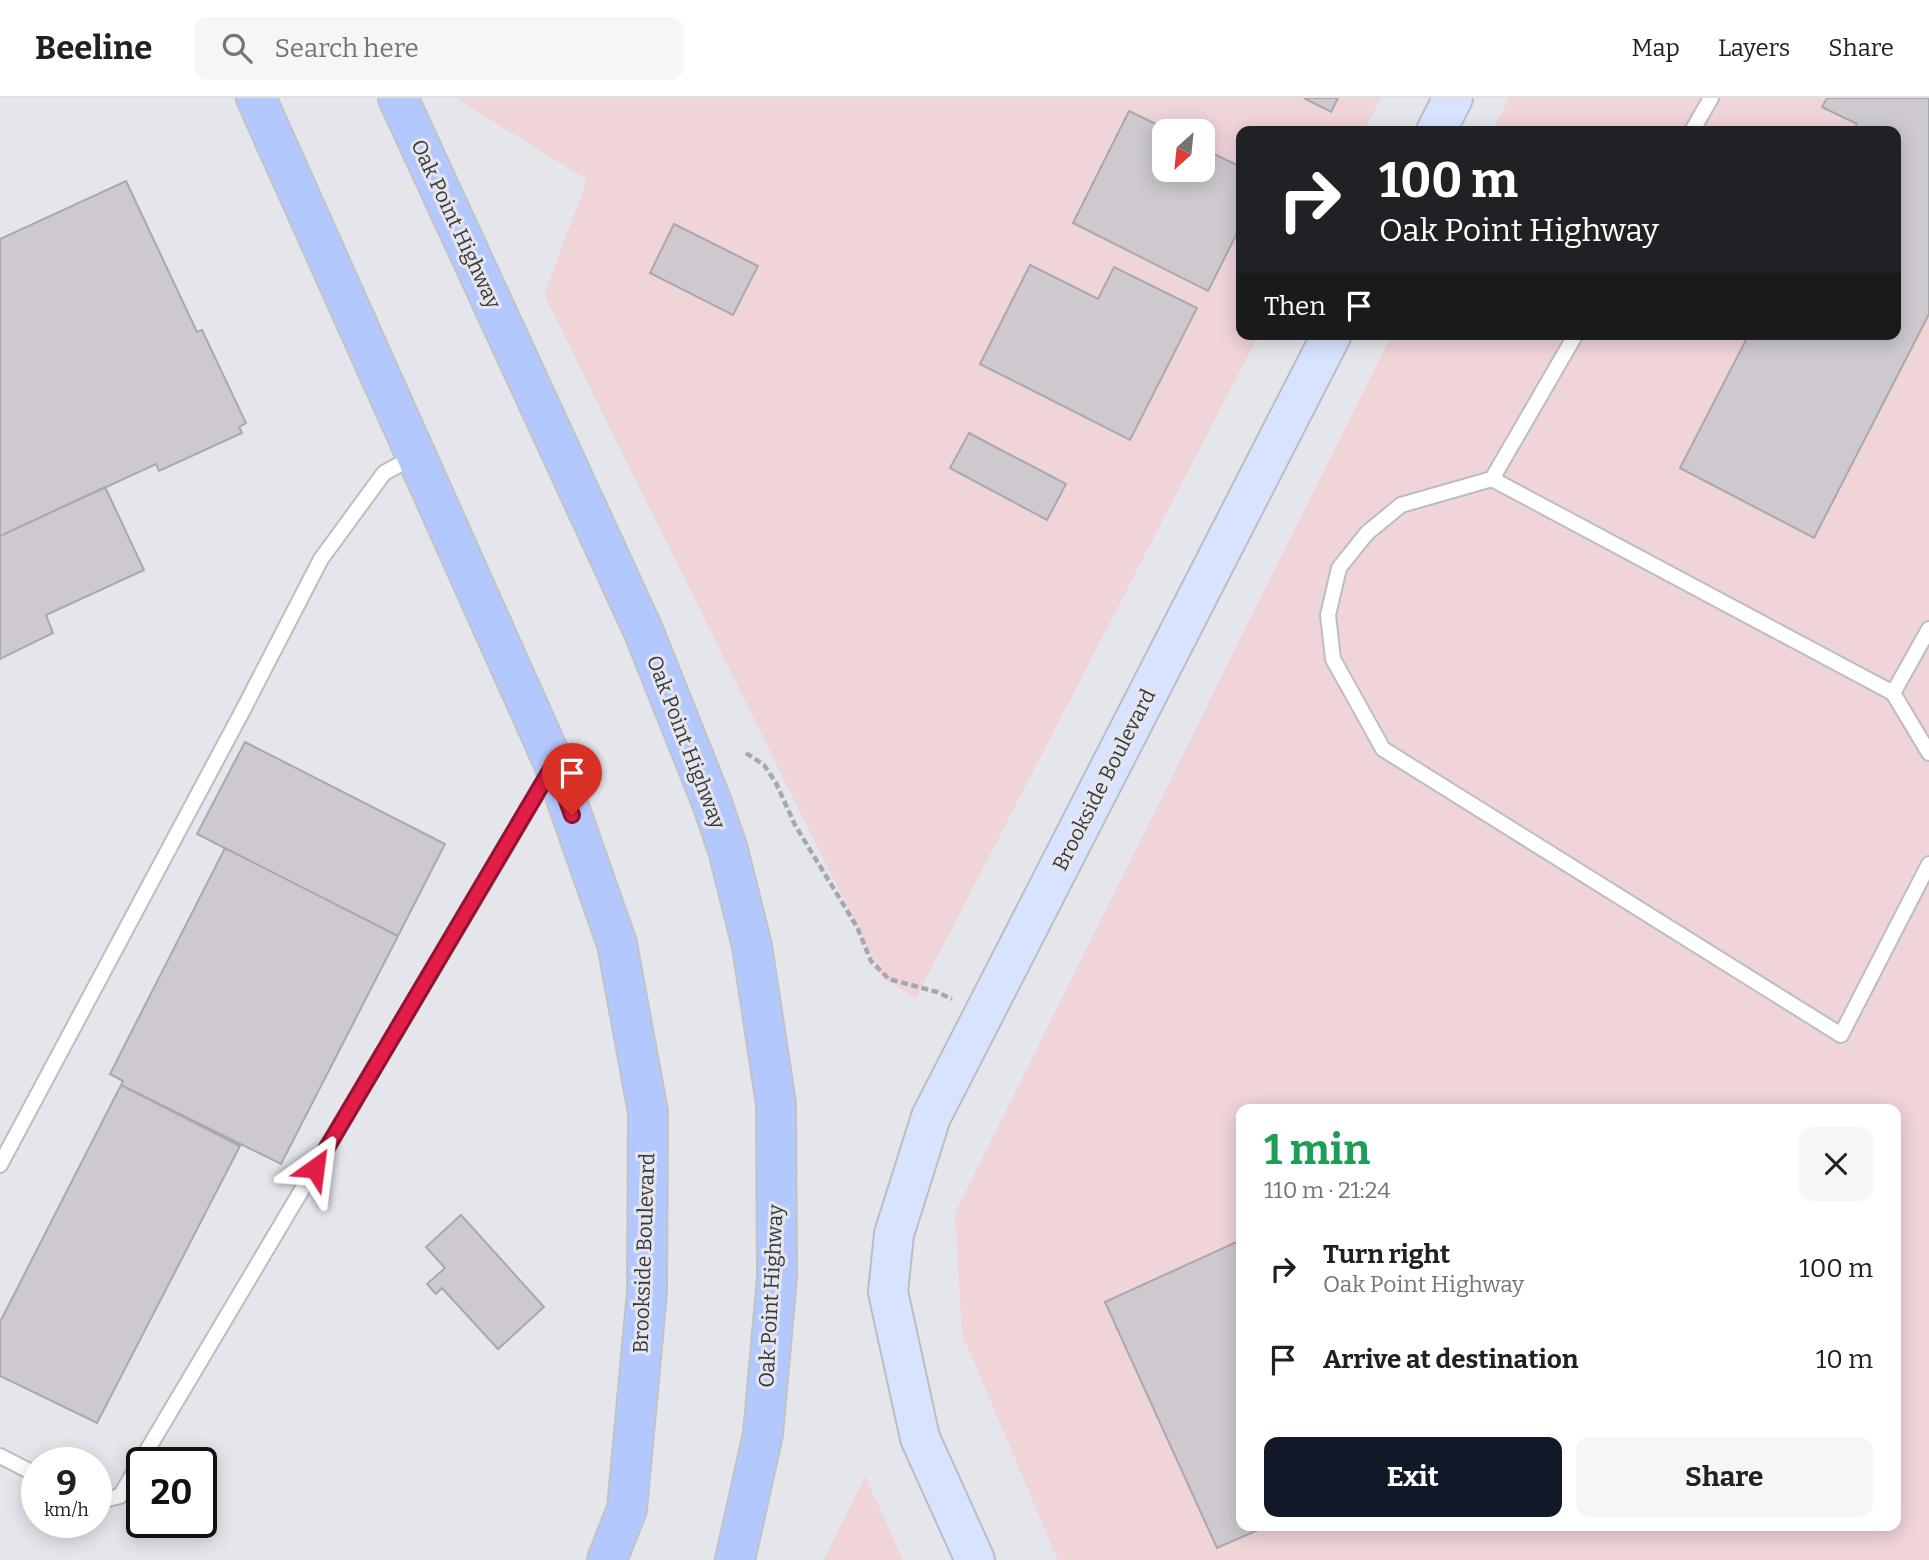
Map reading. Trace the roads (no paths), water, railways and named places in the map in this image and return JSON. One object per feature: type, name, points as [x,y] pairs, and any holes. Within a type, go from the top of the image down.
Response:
[{"type":"main road","points":[[256,98],[554,764]]},
{"type":"main road","name":"Oak Point Highway","points":[[397,98],[643,631],[728,850],[752,946],[776,1104],[777,1277],[763,1434],[735,1560]]},
{"type":"main road","name":"Brookside Boulevard","points":[[554,764],[617,944],[648,1112],[647,1292],[627,1509],[607,1560]]},
{"type":"street","points":[[1439,126],[1453,98]]},
{"type":"street","name":"Brookside Boulevard","points":[[975,1560],[920,1438],[888,1292],[894,1234],[931,1117],[1329,340]]},
{"type":"lane","points":[[1695,126],[1711,98]]},
{"type":"lane","points":[[1492,480],[1573,340]]},
{"type":"lane","points":[[0,1165],[321,559],[384,472],[416,455]]},
{"type":"lane","points":[[1929,753],[1893,693],[1492,480],[1401,505],[1367,533],[1339,568],[1328,615],[1333,659],[1383,749],[1841,1035],[1929,864]]},
{"type":"lane","points":[[1893,693],[1929,629]]},
{"type":"lane","points":[[112,1498],[120,1496],[554,764]]},
{"type":"lane","points":[[0,1456],[21,1467]]}]
